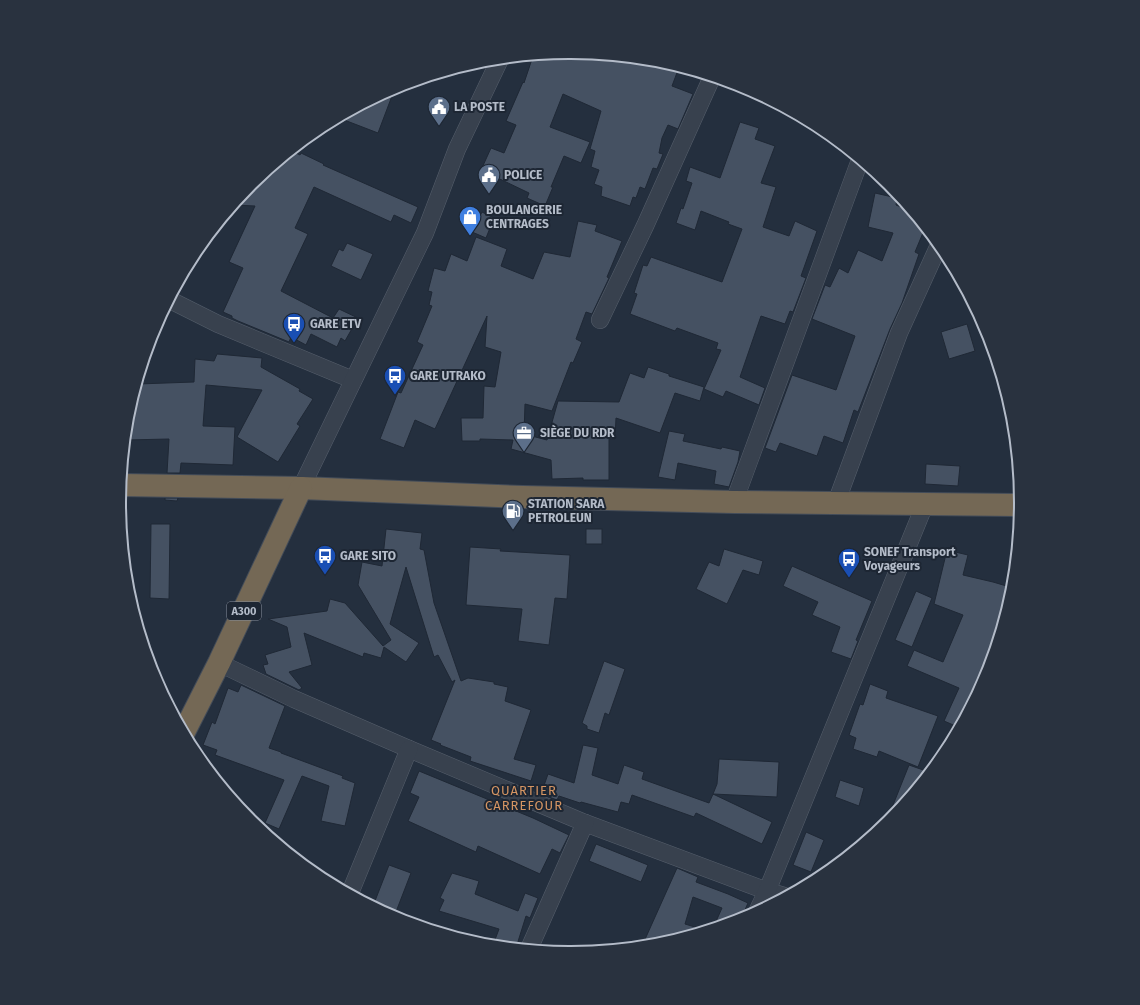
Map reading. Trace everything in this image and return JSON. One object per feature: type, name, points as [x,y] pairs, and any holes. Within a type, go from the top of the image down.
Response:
[{"type":"highway","points":[[127,485],[300,488],[523,497],[734,502],[1014,504]]},
{"type":"highway","name":"A300","points":[[187,726],[219,663],[300,488]]},
{"type":"street","points":[[300,488],[425,233],[457,149],[497,66]]},
{"type":"street","points":[[600,320],[645,226],[710,82]]},
{"type":"street","points":[[734,502],[858,166]]},
{"type":"street","points":[[836,503],[899,333],[936,252]]},
{"type":"street","points":[[174,302],[218,324],[353,380]]},
{"type":"street","points":[[762,902],[926,504]]},
{"type":"street","points":[[219,663],[294,699],[409,750],[585,823],[778,894]]},
{"type":"street","points":[[352,889],[409,750]]},
{"type":"street","points":[[531,944],[585,823]]},
{"type":"building","points":[[570,59],[599,60],[628,63],[677,72],[672,86],[693,94],[678,129],[668,125],[662,138],[659,153],[663,154],[657,169],[653,168],[645,189],[640,187],[636,198],[633,197],[630,206],[601,196],[602,187],[594,184],[599,170],[591,167],[595,151],[590,149],[601,111],[563,94],[550,127],[590,142],[581,163],[564,156],[545,206],[527,198],[529,193],[481,170],[491,148],[504,153],[516,125],[506,121],[523,82],[524,83],[531,61]]},
{"type":"building","points":[[392,97],[378,133],[345,120]]},
{"type":"building","points":[[740,122],[759,128],[755,139],[775,146],[761,183],[776,187],[763,227],[789,236],[795,221],[817,231],[801,276],[806,278],[793,312],[790,311],[785,324],[761,316],[740,377],[765,388],[759,405],[726,391],[723,397],[704,389],[721,350],[716,349],[718,343],[677,328],[675,331],[630,314],[637,294],[634,293],[643,265],[647,266],[651,257],[722,282],[742,229],[701,211],[695,230],[676,223],[681,208],[683,209],[692,183],[686,181],[690,167],[720,178]]},
{"type":"building","points":[[297,153],[300,155],[301,153],[324,164],[323,165],[418,207],[411,223],[394,215],[391,222],[314,187],[295,228],[308,234],[281,291],[333,318],[339,309],[358,318],[345,341],[341,338],[337,347],[311,334],[306,345],[291,337],[289,342],[238,321],[232,318],[232,316],[223,312],[243,268],[229,262],[255,206],[241,205],[256,189],[278,169]]},
{"type":"building","points":[[875,193],[891,197],[896,203],[896,205],[900,207],[923,234],[915,252],[919,254],[902,303],[890,329],[858,412],[854,410],[843,443],[824,436],[817,456],[780,443],[776,452],[765,448],[792,375],[836,390],[855,336],[812,319],[825,285],[830,287],[839,268],[848,273],[858,250],[882,261],[893,233],[868,227]]},
{"type":"building","points":[[482,212],[494,218],[486,238],[472,232]]},
{"type":"building","points":[[578,221],[597,225],[595,231],[622,241],[607,277],[609,278],[592,314],[586,312],[576,339],[582,342],[573,363],[571,362],[552,411],[525,404],[524,434],[547,440],[558,401],[619,402],[630,373],[644,378],[648,367],[669,374],[669,376],[704,387],[700,401],[675,393],[660,433],[616,418],[615,439],[609,439],[609,480],[583,480],[583,478],[552,479],[551,460],[511,449],[513,440],[480,439],[480,441],[462,441],[461,418],[483,418],[484,386],[495,387],[501,352],[485,347],[487,316],[435,429],[415,420],[404,448],[380,439],[398,392],[401,393],[423,345],[417,342],[432,306],[429,305],[432,292],[428,291],[434,268],[445,271],[451,254],[467,261],[476,237],[507,249],[501,266],[533,279],[544,252],[570,257]]},
{"type":"building","points":[[347,243],[373,254],[361,280],[331,266],[339,249],[343,251]]},
{"type":"building","points":[[967,324],[975,351],[949,359],[941,332]]},
{"type":"building","points":[[217,354],[262,358],[261,367],[300,389],[299,391],[313,399],[297,424],[300,426],[278,462],[237,437],[262,390],[206,385],[203,426],[235,427],[233,465],[181,463],[180,473],[167,473],[169,439],[131,440],[143,384],[194,382],[195,359],[214,361]]},
{"type":"building","points":[[669,431],[685,434],[683,441],[721,449],[722,447],[740,451],[738,462],[729,487],[714,484],[716,471],[678,463],[675,480],[658,477]]},
{"type":"building","points":[[926,464],[960,466],[958,486],[925,484]]},
{"type":"building","points":[[165,498],[178,498],[177,501],[165,500]]},
{"type":"building","points":[[151,524],[170,524],[169,599],[150,598]]},
{"type":"building","points":[[386,529],[422,533],[420,549],[424,550],[434,603],[461,681],[468,678],[494,682],[494,684],[508,687],[505,701],[531,710],[514,759],[536,765],[531,781],[470,761],[471,757],[431,740],[455,680],[452,682],[438,655],[434,657],[406,567],[390,624],[419,643],[406,662],[384,647],[381,658],[364,653],[363,657],[304,633],[312,665],[289,672],[302,688],[299,690],[266,674],[263,665],[268,664],[265,655],[291,647],[287,627],[268,619],[327,611],[330,599],[345,603],[383,646],[391,640],[358,585],[362,562],[382,566]]},
{"type":"building","points":[[586,529],[602,529],[602,544],[586,544]]},
{"type":"building","points":[[470,547],[501,549],[500,551],[570,555],[567,599],[555,598],[549,645],[518,641],[522,609],[466,605]]},
{"type":"building","points":[[724,549],[763,561],[759,575],[743,570],[727,604],[696,589],[709,562],[719,566]]},
{"type":"building","points":[[947,550],[968,555],[963,575],[1006,586],[990,645],[980,672],[968,699],[953,725],[944,721],[959,688],[907,666],[914,650],[943,662],[963,615],[934,604]]},
{"type":"building","points":[[792,566],[872,601],[856,640],[858,641],[851,659],[831,652],[840,627],[812,615],[818,602],[783,586]]},
{"type":"building","points":[[916,591],[932,598],[912,647],[895,640]]},
{"type":"building","points":[[604,661],[625,669],[609,715],[605,713],[599,733],[587,729],[587,726],[582,723]]},
{"type":"building","points":[[870,684],[888,691],[886,698],[938,716],[918,767],[879,751],[877,757],[853,749],[856,738],[849,735],[860,704],[863,705]]},
{"type":"building","points":[[241,685],[285,706],[269,748],[343,776],[342,778],[355,783],[345,826],[321,821],[329,786],[302,776],[279,829],[265,823],[284,780],[215,755],[217,750],[203,745],[212,722],[215,724],[228,688],[238,692]]},
{"type":"building","points":[[583,745],[598,748],[592,775],[618,784],[624,765],[644,772],[642,779],[709,803],[713,794],[772,822],[762,844],[696,813],[694,817],[632,795],[629,804],[621,802],[618,812],[581,802],[580,803],[559,796],[557,800],[541,794],[548,774],[574,783]]},
{"type":"building","points":[[719,759],[779,762],[777,797],[713,794],[717,784]]},
{"type":"building","points":[[909,765],[923,770],[903,795],[892,807]]},
{"type":"building","points":[[419,771],[533,818],[569,835],[560,853],[552,849],[540,874],[478,846],[476,852],[408,821],[419,797],[410,793]]},
{"type":"building","points":[[840,780],[864,788],[859,806],[835,797]]},
{"type":"building","points":[[806,832],[824,840],[811,872],[793,865]]},
{"type":"building","points":[[596,844],[648,865],[641,882],[589,861]]},
{"type":"building","points":[[389,865],[411,873],[397,910],[375,901]]},
{"type":"building","points":[[677,868],[698,877],[696,882],[748,903],[745,910],[716,921],[722,908],[693,897],[685,924],[696,927],[645,939]]},
{"type":"building","points":[[452,873],[479,881],[475,894],[518,911],[525,893],[538,898],[530,918],[526,916],[518,943],[495,939],[499,929],[439,911],[444,900],[440,898]]},
{"type":"place","name":"LA POSTE","points":[[439,126]]},
{"type":"place","name":"POLICE","points":[[489,194]]},
{"type":"place","name":"BOULANGERIE CENTRAGES","points":[[470,236]]},
{"type":"place","name":"GARE ETV","points":[[294,344]]},
{"type":"place","name":"GARE UTRAKO","points":[[395,396]]},
{"type":"place","name":"SIÈGE DU RDR","points":[[524,452]]},
{"type":"place","name":"STATION SARA PETROLEUN","points":[[513,530]]},
{"type":"place","name":"GARE SITO","points":[[325,576]]},
{"type":"place","name":"SONEF Transport Voyageurs","points":[[849,578]]},
{"type":"district","name":"QUARTIER CARREFOUR","points":[[524,798]]}]
